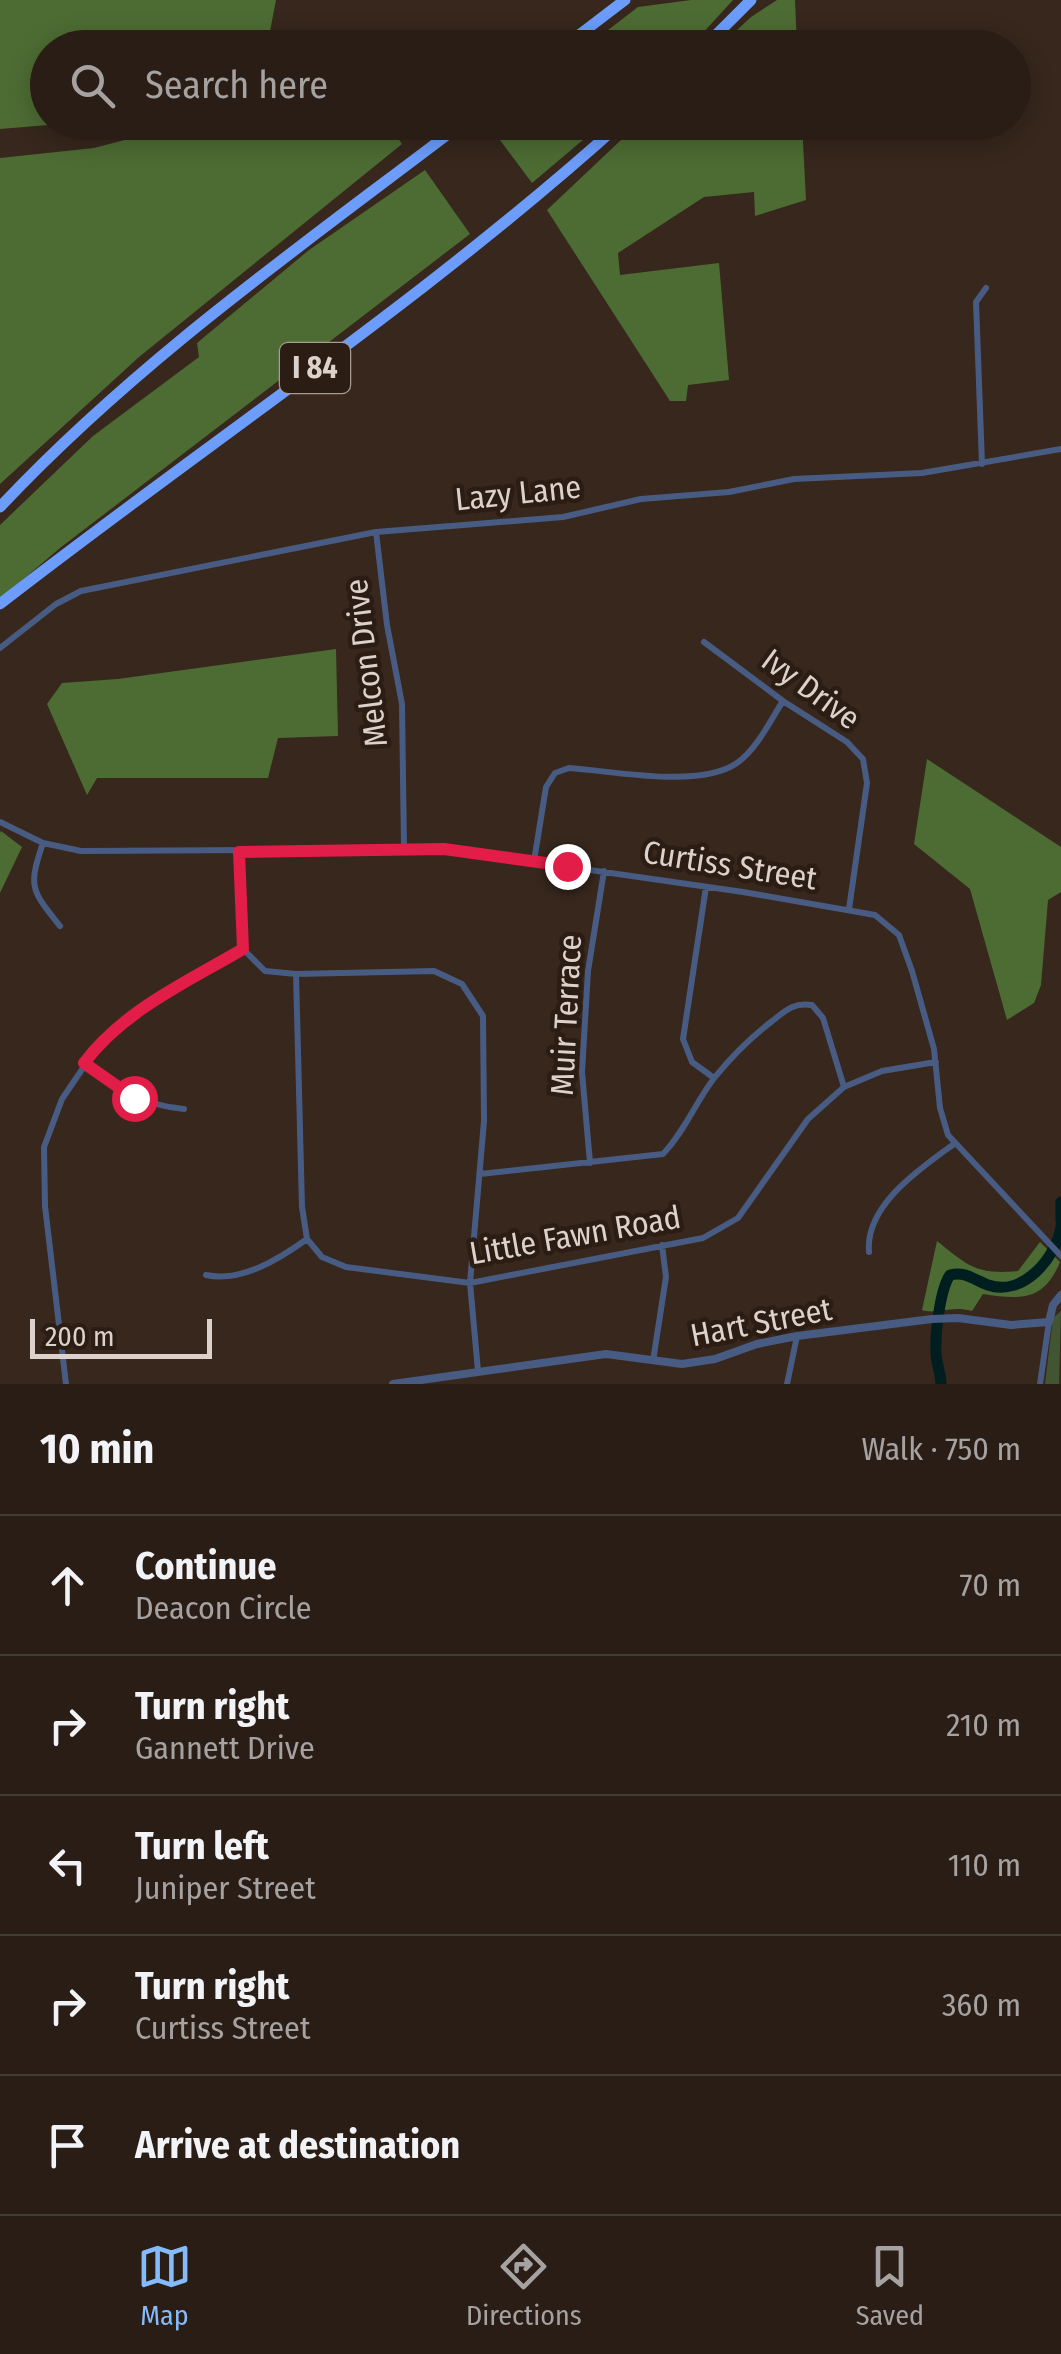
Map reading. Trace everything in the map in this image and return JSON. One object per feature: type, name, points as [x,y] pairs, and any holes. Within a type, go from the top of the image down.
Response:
[{"type":"highway","points":[[586,30],[625,0]]},
{"type":"highway","points":[[721,30],[751,0]]},
{"type":"highway","points":[[0,507],[77,430],[176,343],[441,140]]},
{"type":"highway","name":"I 84","points":[[0,604],[429,283],[522,210],[602,140]]},
{"type":"street","points":[[982,464],[976,302],[986,288]]},
{"type":"street","name":"Lazy Lane","points":[[0,648],[56,604],[81,591],[376,532],[563,517],[640,499],[729,492],[794,478],[922,473],[1061,449]]},
{"type":"street","name":"Melcon Drive","points":[[376,532],[387,626],[402,704],[404,849]]},
{"type":"street","name":"Ivy Drive","points":[[704,642],[783,701],[847,742],[863,760],[867,783],[849,909]]},
{"type":"street","points":[[534,861],[546,787],[555,773],[569,768],[692,777],[718,772],[738,762],[754,745],[783,701]]},
{"type":"street","name":"Curtiss Street","points":[[0,822],[42,843],[107,853],[444,849],[849,909],[884,920],[899,935],[929,1030],[942,1119],[954,1144],[1060,1254]]},
{"type":"street","points":[[42,843],[32,874],[36,897],[60,926]]},
{"type":"street","points":[[239,852],[243,949],[264,971],[434,971],[462,984],[482,1016],[480,1174],[470,1282],[478,1370]]},
{"type":"street","name":"Muir Terrace","points":[[590,1162],[582,1072],[588,971],[604,871]]},
{"type":"street","points":[[706,887],[683,1039],[692,1062],[714,1078]]},
{"type":"street","points":[[66,1384],[46,1206],[44,1147],[62,1099],[104,1037],[130,1016],[243,949]]},
{"type":"street","points":[[206,1275],[224,1279],[288,1252],[307,1239],[302,1206],[296,974]]},
{"type":"street","points":[[480,1174],[663,1154],[714,1078],[750,1038],[800,1003],[812,1005],[822,1018],[844,1087]]},
{"type":"street","name":"Little Fawn Road","points":[[307,1239],[322,1257],[346,1267],[470,1282],[703,1238],[738,1218],[808,1118],[844,1087],[882,1071],[936,1062]]},
{"type":"street","points":[[84,1063],[134,1098],[160,1107],[184,1109]]},
{"type":"street","points":[[869,1252],[869,1234],[876,1216],[908,1181],[954,1144]]},
{"type":"street","points":[[653,1361],[666,1277],[662,1246]]},
{"type":"street","points":[[1040,1384],[1053,1305],[1061,1295]]},
{"type":"street","name":"Hart Street","points":[[393,1384],[606,1354],[682,1364],[797,1336],[932,1319],[1011,1325],[1049,1322]]},
{"type":"street","points":[[788,1384],[797,1336]]},
{"type":"green space","points":[[0,0],[276,0],[270,30],[30,30],[30,126],[0,129]]},
{"type":"green space","points":[[691,0],[733,0],[706,30],[608,30],[638,7]]},
{"type":"green space","points":[[777,0],[795,0],[796,30],[737,30]]},
{"type":"green space","points":[[124,140],[399,140],[402,144],[139,357],[0,484],[0,158],[94,148]]},
{"type":"green space","points":[[500,140],[583,140],[532,183]]},
{"type":"green space","points":[[621,140],[803,140],[806,200],[755,216],[754,192],[704,197],[618,253],[620,275],[719,263],[729,380],[688,385],[686,401],[670,401],[547,210]]},
{"type":"green space","points":[[425,170],[470,234],[60,548],[0,599],[0,525],[93,436],[199,357],[197,343],[309,250]]},
{"type":"green space","points":[[336,649],[338,736],[278,738],[268,778],[97,778],[87,795],[47,704],[62,683]]},
{"type":"green space","points":[[927,759],[1061,847],[1061,892],[1048,900],[1041,985],[1034,1003],[1007,1020],[970,889],[914,844]]},
{"type":"green space","points":[[0,833],[22,847],[0,893]]},
{"type":"green space","points":[[937,1241],[965,1263],[992,1272],[1018,1271],[1040,1242],[1060,1262],[1047,1284],[1030,1295],[983,1294],[972,1311],[927,1311],[922,1310]]},
{"type":"green space","points":[[1061,1311],[1059,1384],[1045,1384],[1053,1318]]},
{"type":"waterway","points":[[1061,1202],[1061,1221]]},
{"type":"waterway","points":[[941,1384],[936,1335],[950,1275],[965,1275],[1001,1287],[1025,1280],[1045,1262],[1061,1227]]},
{"type":"route","points":[[134,1098],[84,1063],[104,1037],[130,1016],[243,949],[239,852],[444,849],[567,866]]}]
